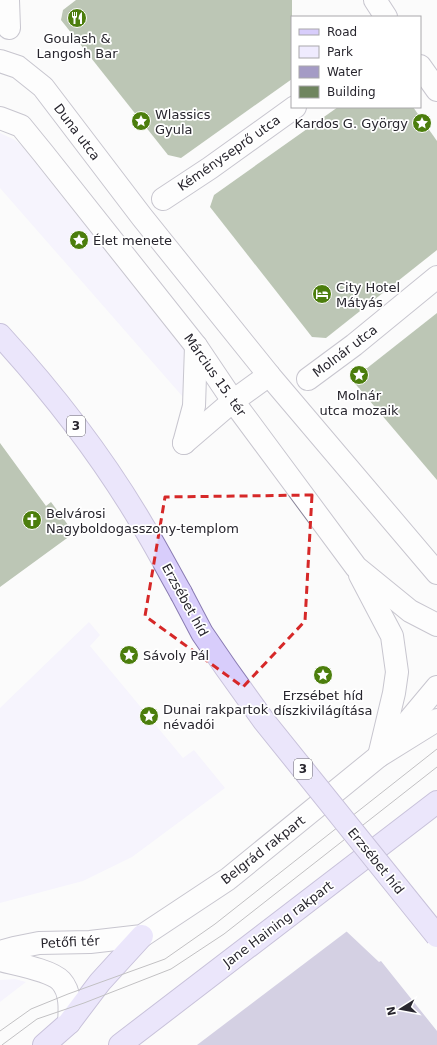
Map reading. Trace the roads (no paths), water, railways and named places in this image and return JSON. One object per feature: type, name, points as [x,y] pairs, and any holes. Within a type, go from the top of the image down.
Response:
[{"type":"main road","name":"Erzsébet híd","points":[[0,335],[31,368],[61,405],[104,465],[142,524],[202,633],[260,716],[437,936]]},
{"type":"main road","name":"Jane Haining rakpart","points":[[120,1045],[437,802]]},
{"type":"main road","points":[[44,1045],[69,1023],[100,982],[142,936]]},
{"type":"street","points":[[8,0],[9,28]]},
{"type":"street","points":[[375,0],[385,16]]},
{"type":"street","name":"Duna utca","points":[[0,61],[18,67],[43,86],[142,217],[269,375]]},
{"type":"street","points":[[421,67],[437,90]]},
{"type":"street","name":"Kéményseprő utca","points":[[163,199],[210,168],[294,108]]},
{"type":"street","name":"Március 15. tér","points":[[0,118],[21,126],[43,153],[196,346],[233,401],[356,567],[410,611],[437,625]]},
{"type":"street","name":"Molnár utca","points":[[308,378],[354,345],[437,277]]},
{"type":"street","points":[[196,346],[194,406],[184,443],[233,401],[269,375],[437,573]]},
{"type":"street","points":[[356,567],[392,636],[397,672],[394,693],[379,756]]},
{"type":"street","name":"Belgrád rakpart","points":[[379,756],[437,687]]},
{"type":"street","name":"Belgrád rakpart","points":[[142,936],[228,879],[379,756],[437,720]]},
{"type":"street","name":"Petőfi tér","points":[[0,952],[39,943],[90,942],[142,936]]},
{"type":"street","name":"Petőfi tér","points":[[0,960],[50,974],[61,981],[68,994],[70,1007],[69,1023]]},
{"type":"water","points":[[437,863],[437,1045],[197,1045]]},
{"type":"tram line","points":[[0,1031],[31,1009],[165,959],[215,924],[437,749]]},
{"type":"tram line","points":[[2,1045],[37,1019],[84,1003],[171,969],[224,934],[437,767]]},
{"type":"place","name":"Goulash & Langosh Bar","points":[[77,18]]},
{"type":"place","name":"Wlassics Gyula","points":[[141,121]]},
{"type":"place","name":"Kardos G. György","points":[[422,123]]},
{"type":"place","name":"Élet menete","points":[[79,240]]},
{"type":"place","name":"City Hotel Mátyás","points":[[322,294]]},
{"type":"place","name":"Molnár utca mozaik","points":[[359,375]]},
{"type":"place","name":"Belvárosi Nagyboldogasszony-templom","points":[[32,520]]},
{"type":"place","name":"Sávoly Pál","points":[[129,655]]},
{"type":"place","name":"Erzsébet híd díszkivilágítása","points":[[323,675]]},
{"type":"place","name":"Dunai rakpartok névadói","points":[[149,716]]}]
